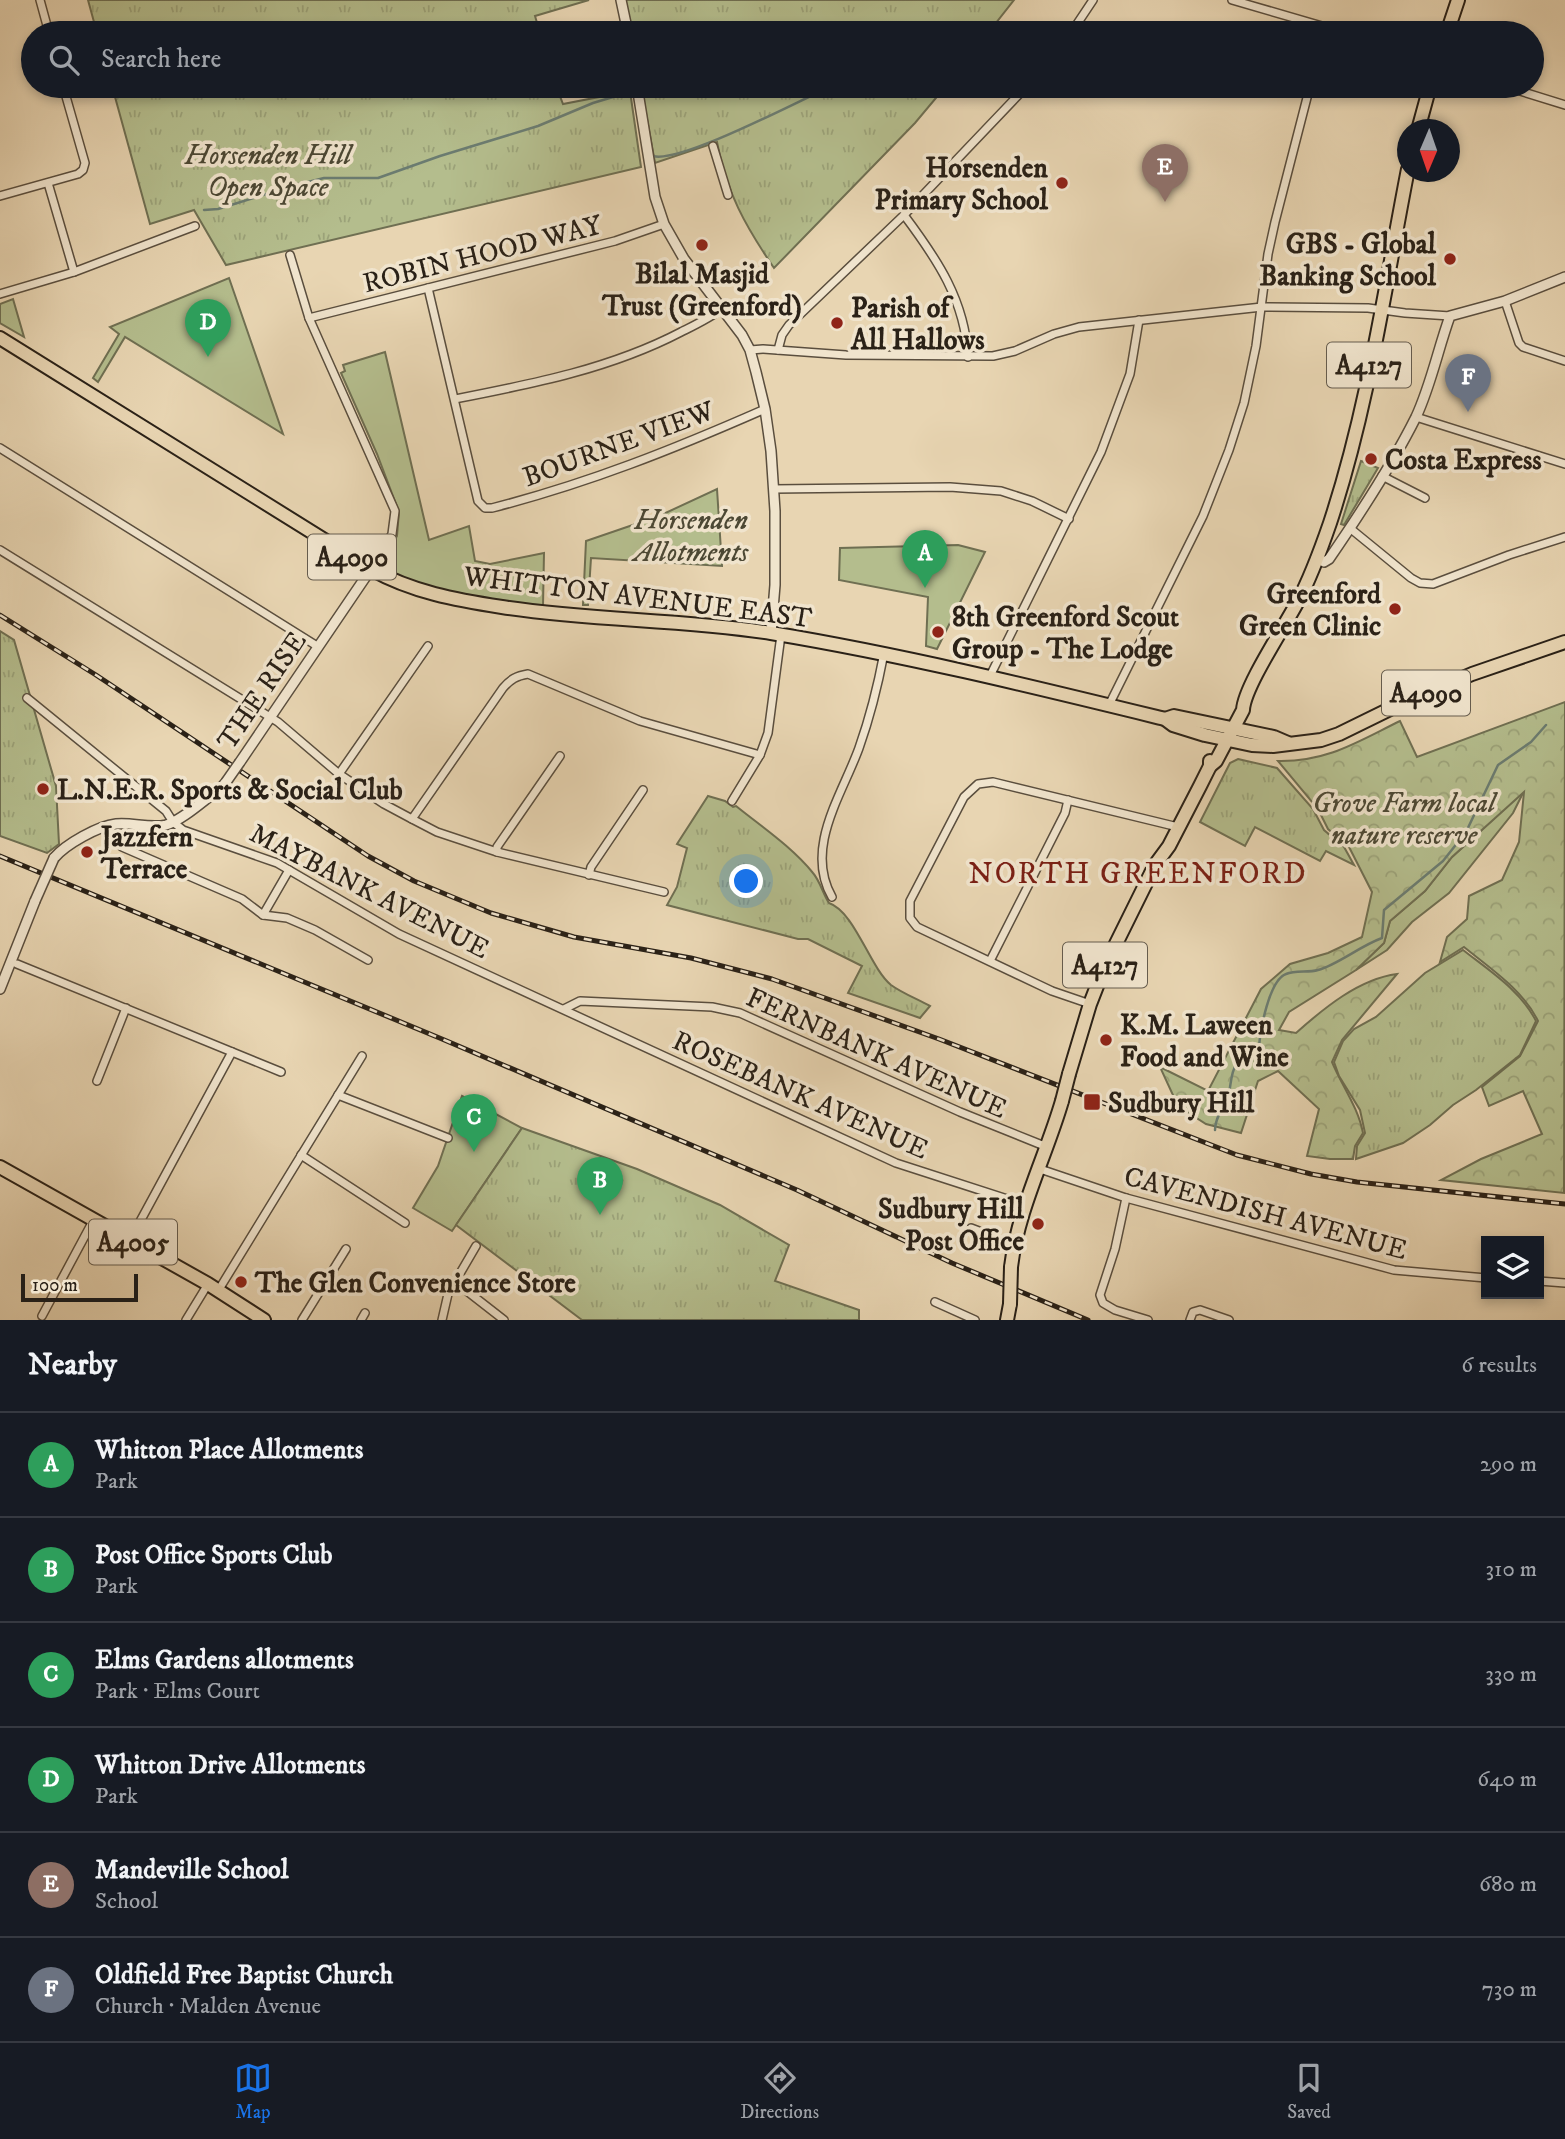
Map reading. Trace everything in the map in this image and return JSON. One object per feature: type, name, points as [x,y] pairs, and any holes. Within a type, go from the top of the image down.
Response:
[{"type":"main road","points":[[1451,21],[1458,0]]},
{"type":"main road","points":[[1421,119],[1427,98]]},
{"type":"main road","name":"A4127","points":[[1007,1320],[1011,1267],[1008,1242],[1040,1169],[1090,1004],[1104,968],[1148,877],[1210,766],[1216,761],[1237,708],[1243,702],[1323,559],[1330,523],[1352,450],[1406,182]]},
{"type":"main road","name":"WHITTON AVENUE EAST","points":[[0,338],[371,569],[413,589],[487,605],[547,614],[701,625],[776,634],[884,653],[1165,719],[1173,725],[1224,740]]},
{"type":"main road","name":"A4090","points":[[1224,740],[1273,747],[1321,740],[1472,674],[1565,642]]},
{"type":"main road","name":"WHITTON AVENUE EAST","points":[[1165,719],[1174,716],[1230,728]]},
{"type":"main road","name":"A4090","points":[[1230,728],[1275,737],[1288,743]]},
{"type":"main road","name":"A4005","points":[[0,1167],[213,1287],[264,1320]]},
{"type":"street","points":[[40,0],[46,21]]},
{"type":"street","points":[[621,0],[625,21]]},
{"type":"street","points":[[1079,21],[1093,0]]},
{"type":"street","points":[[1232,0],[1298,21]]},
{"type":"street","points":[[0,196],[78,174],[83,170],[85,163],[67,98]]},
{"type":"street","points":[[639,98],[655,197],[664,224],[684,259],[723,309],[750,350],[765,409],[774,489],[776,545],[773,707],[760,755],[732,801]]},
{"type":"street","points":[[778,350],[782,335],[789,325],[904,215],[1016,98]]},
{"type":"street","points":[[1109,705],[1203,516],[1229,450],[1248,384],[1275,222],[1307,98]]},
{"type":"street","points":[[1543,98],[1565,105]]},
{"type":"street","points":[[713,146],[728,195]]},
{"type":"street","points":[[48,183],[74,272]]},
{"type":"street","points":[[904,215],[947,276],[961,314],[968,357]]},
{"type":"street","name":"ROBIN HOOD WAY","points":[[309,318],[615,241],[664,224]]},
{"type":"street","points":[[0,295],[74,272],[195,226]]},
{"type":"street","points":[[290,255],[309,318],[395,512],[391,534],[371,569]]},
{"type":"street","points":[[750,350],[846,355],[1002,355],[1079,327],[1262,307],[1368,308],[1450,316],[1505,300],[1565,277]]},
{"type":"street","points":[[428,288],[454,399],[599,366],[657,345],[723,309]]},
{"type":"street","points":[[1505,300],[1519,343],[1523,347],[1565,361]]},
{"type":"street","points":[[1323,559],[1351,529],[1416,417],[1450,316]]},
{"type":"street","points":[[990,676],[1101,452],[1125,392],[1134,358],[1139,320]]},
{"type":"street","name":"BOURNE VIEW","points":[[454,399],[478,501],[483,506],[492,508],[588,481],[679,447],[765,409]]},
{"type":"street","points":[[1416,417],[1565,464]]},
{"type":"street","points":[[0,448],[317,646]]},
{"type":"street","points":[[1382,476],[1425,498]]},
{"type":"street","points":[[774,489],[982,489],[1016,495],[1069,519]]},
{"type":"street","points":[[1351,529],[1410,578],[1420,583],[1433,584],[1565,537]]},
{"type":"street","points":[[0,550],[270,716],[339,774],[384,804],[437,832],[496,852],[664,892]]},
{"type":"street","name":"THE RISE","points":[[173,822],[226,782],[371,569]]},
{"type":"street","points":[[339,774],[428,646]]},
{"type":"street","points":[[832,897],[823,876],[821,851],[832,813],[866,727],[884,653]]},
{"type":"street","points":[[412,819],[510,679],[528,674],[640,721],[760,755]]},
{"type":"street","points":[[0,989],[54,858],[73,842],[108,826],[158,826],[173,822],[166,811],[27,698]]},
{"type":"street","points":[[496,852],[497,846],[560,756]]},
{"type":"street","points":[[1090,1004],[1052,991],[917,927],[910,918],[910,901],[964,796],[978,784],[993,782],[1178,827]]},
{"type":"street","points":[[589,875],[591,867],[643,790]]},
{"type":"street","points":[[990,961],[1065,813],[1068,800]]},
{"type":"street","name":"MAYBANK AVENUE","points":[[173,822],[183,830],[259,855],[398,934],[564,1009]]},
{"type":"street","points":[[122,847],[242,899],[263,915],[287,918],[314,930],[368,960]]},
{"type":"street","points":[[263,915],[289,870]]},
{"type":"street","points":[[17,964],[281,1072]]},
{"type":"street","name":"FERNBANK AVENUE","points":[[564,1009],[580,1001],[712,1007],[740,1013],[1047,1148]]},
{"type":"street","points":[[97,1081],[126,1008]]},
{"type":"street","name":"ROSEBANK AVENUE","points":[[564,1009],[896,1163],[1026,1205]]},
{"type":"street","points":[[130,1240],[232,1052]]},
{"type":"street","points":[[186,1320],[213,1287],[301,1155],[362,1056]]},
{"type":"street","points":[[338,1095],[447,1138]]},
{"type":"street","points":[[301,1155],[405,1223]]},
{"type":"street","name":"CAVENDISH AVENUE","points":[[1040,1169],[1126,1198],[1394,1270],[1481,1278]]},
{"type":"street","points":[[1126,1198],[1115,1249],[1100,1296],[1103,1303],[1109,1306],[1148,1320]]},
{"type":"street","points":[[42,1316],[94,1219]]},
{"type":"street","points":[[971,1228],[992,1236]]},
{"type":"street","points":[[442,1320],[448,1294],[475,1246]]},
{"type":"street","points":[[302,1320],[346,1249]]},
{"type":"street","points":[[454,1281],[504,1320]]},
{"type":"street","points":[[1544,1281],[1565,1283]]},
{"type":"street","points":[[936,1302],[975,1320]]},
{"type":"street","points":[[1190,1320],[1193,1312],[1200,1310],[1229,1320]]},
{"type":"green space","points":[[88,0],[589,0],[535,16],[536,21],[94,21]]},
{"type":"green space","points":[[625,0],[1014,0],[997,21],[629,21]]},
{"type":"green space","name":"Horsenden Hill Open Space","points":[[115,98],[561,98],[563,104],[594,98],[631,98],[641,167],[226,265],[194,210],[150,224]]},
{"type":"green space","points":[[643,98],[936,98],[774,268],[738,208],[717,142],[655,163]]},
{"type":"green space","points":[[229,278],[283,434],[125,337],[98,382],[93,378],[119,334],[110,327]]},
{"type":"green space","points":[[13,299],[24,337],[0,323],[0,304]]},
{"type":"green space","points":[[385,352],[429,540],[469,526],[475,561],[490,564],[544,553],[543,606],[441,591],[403,580],[387,570],[384,559],[397,536],[399,512],[341,373],[345,371],[343,365]]},
{"type":"green space","points":[[1361,461],[1378,468],[1344,525],[1341,524]]},
{"type":"green space","name":"Horsenden Allotments","points":[[717,489],[722,566],[591,558],[588,605],[583,605],[586,541],[659,516]]},
{"type":"green space","points":[[958,545],[985,552],[937,649],[926,646],[928,597],[839,580],[840,548]]},
{"type":"green space","points":[[0,631],[14,640],[56,786],[59,844],[47,853],[0,836]]},
{"type":"green space","name":"Grove Farm local nature reserve","points":[[1565,702],[1564,1193],[1441,1180],[1481,1159],[1542,1134],[1523,1091],[1489,1106],[1482,1087],[1520,1056],[1538,1021],[1532,1010],[1506,981],[1464,947],[1440,962],[1447,937],[1467,919],[1469,896],[1502,880],[1519,842],[1524,792],[1452,857],[1425,891],[1390,921],[1384,943],[1356,970],[1289,1012],[1279,1030],[1296,1033],[1356,988],[1397,974],[1342,1040],[1332,1062],[1361,1123],[1363,1133],[1355,1146],[1353,1159],[1307,1156],[1319,1109],[1278,1071],[1258,1081],[1241,1133],[1206,1124],[1178,1106],[1160,1067],[1208,1091],[1261,989],[1290,964],[1328,953],[1362,937],[1372,892],[1349,847],[1328,829],[1318,809],[1278,761],[1327,754],[1400,721],[1417,757]]},
{"type":"green space","points":[[1238,759],[1277,768],[1313,809],[1324,830],[1344,847],[1354,865],[1326,851],[1320,861],[1255,827],[1245,846],[1200,822],[1230,763]]},
{"type":"green space","points":[[1524,791],[1513,813],[1449,893],[1412,922],[1387,950],[1356,970],[1384,943],[1390,921],[1425,891],[1452,857]]},
{"type":"green space","points":[[708,796],[736,806],[805,864],[815,876],[829,903],[838,908],[855,928],[883,977],[895,988],[930,1006],[920,1018],[848,993],[862,966],[808,939],[798,939],[667,905],[677,887],[687,848],[677,844]]},
{"type":"green space","points":[[1463,950],[1513,991],[1536,1021],[1520,1055],[1403,1143],[1356,1159],[1357,1146],[1365,1133],[1360,1110],[1339,1076],[1334,1062],[1343,1041],[1354,1029],[1376,1017],[1425,973]]},
{"type":"green space","points":[[462,1096],[522,1128],[452,1231],[413,1208],[438,1166]]},
{"type":"green space","points":[[522,1128],[637,1169],[720,1205],[789,1245],[775,1281],[859,1310],[859,1320],[582,1320],[456,1225]]},
{"type":"waterway","points":[[204,210],[218,209],[324,178],[378,178],[538,126],[610,98]]},
{"type":"waterway","points":[[652,153],[653,156],[667,156],[688,150],[806,98]]},
{"type":"waterway","points":[[1215,1130],[1229,1093],[1234,1068],[1243,1057],[1259,1048],[1266,1007],[1280,978],[1290,973],[1325,968],[1382,938],[1384,910],[1443,861],[1466,832],[1498,765],[1531,742],[1546,725]]},
{"type":"tunnel","points":[[992,1236],[1004,1240]]},
{"type":"railway","points":[[0,615],[96,675],[368,856],[414,881],[491,913],[574,937],[691,958],[772,979],[939,1039],[1237,1155],[1311,1174],[1357,1182],[1565,1204]]},
{"type":"railway","points":[[0,856],[797,1190],[952,1263],[1088,1320]]},
{"type":"place","name":"Horsenden Primary School","points":[[1062,183]]},
{"type":"place","name":"Mandeville School","points":[[1165,202]]},
{"type":"place","name":"Bilal Masjid Trust (Greenford)","points":[[702,245]]},
{"type":"place","name":"GBS - Global Banking School","points":[[1450,259]]},
{"type":"place","name":"Parish of All Hallows","points":[[837,323]]},
{"type":"place","name":"Whitton Drive Allotments","points":[[208,357]]},
{"type":"place","name":"Oldfield Free Baptist Church","points":[[1468,412]]},
{"type":"place","name":"Costa Express","points":[[1371,459]]},
{"type":"place","name":"Whitton Place Allotments","points":[[925,588]]},
{"type":"place","name":"Greenford Green Clinic","points":[[1395,609]]},
{"type":"place","name":"8th Greenford Scout Group - The Lodge","points":[[938,632]]},
{"type":"place","name":"L.N.E.R. Sports & Social Club","points":[[43,789]]},
{"type":"place","name":"Jazzfern Terrace","points":[[87,852]]},
{"type":"place","name":"K.M. Laween Food and Wine","points":[[1106,1040]]},
{"type":"place","name":"Sudbury Hill","points":[[1092,1102]]},
{"type":"place","name":"Elms Gardens allotments","points":[[474,1152]]},
{"type":"place","name":"Post Office Sports Club","points":[[600,1215]]},
{"type":"place","name":"Sudbury Hill Post Office","points":[[1038,1224]]},
{"type":"place","name":"The Glen Convenience Store","points":[[241,1282]]},
{"type":"district","name":"NORTH GREENFORD","points":[[1138,873]]}]
